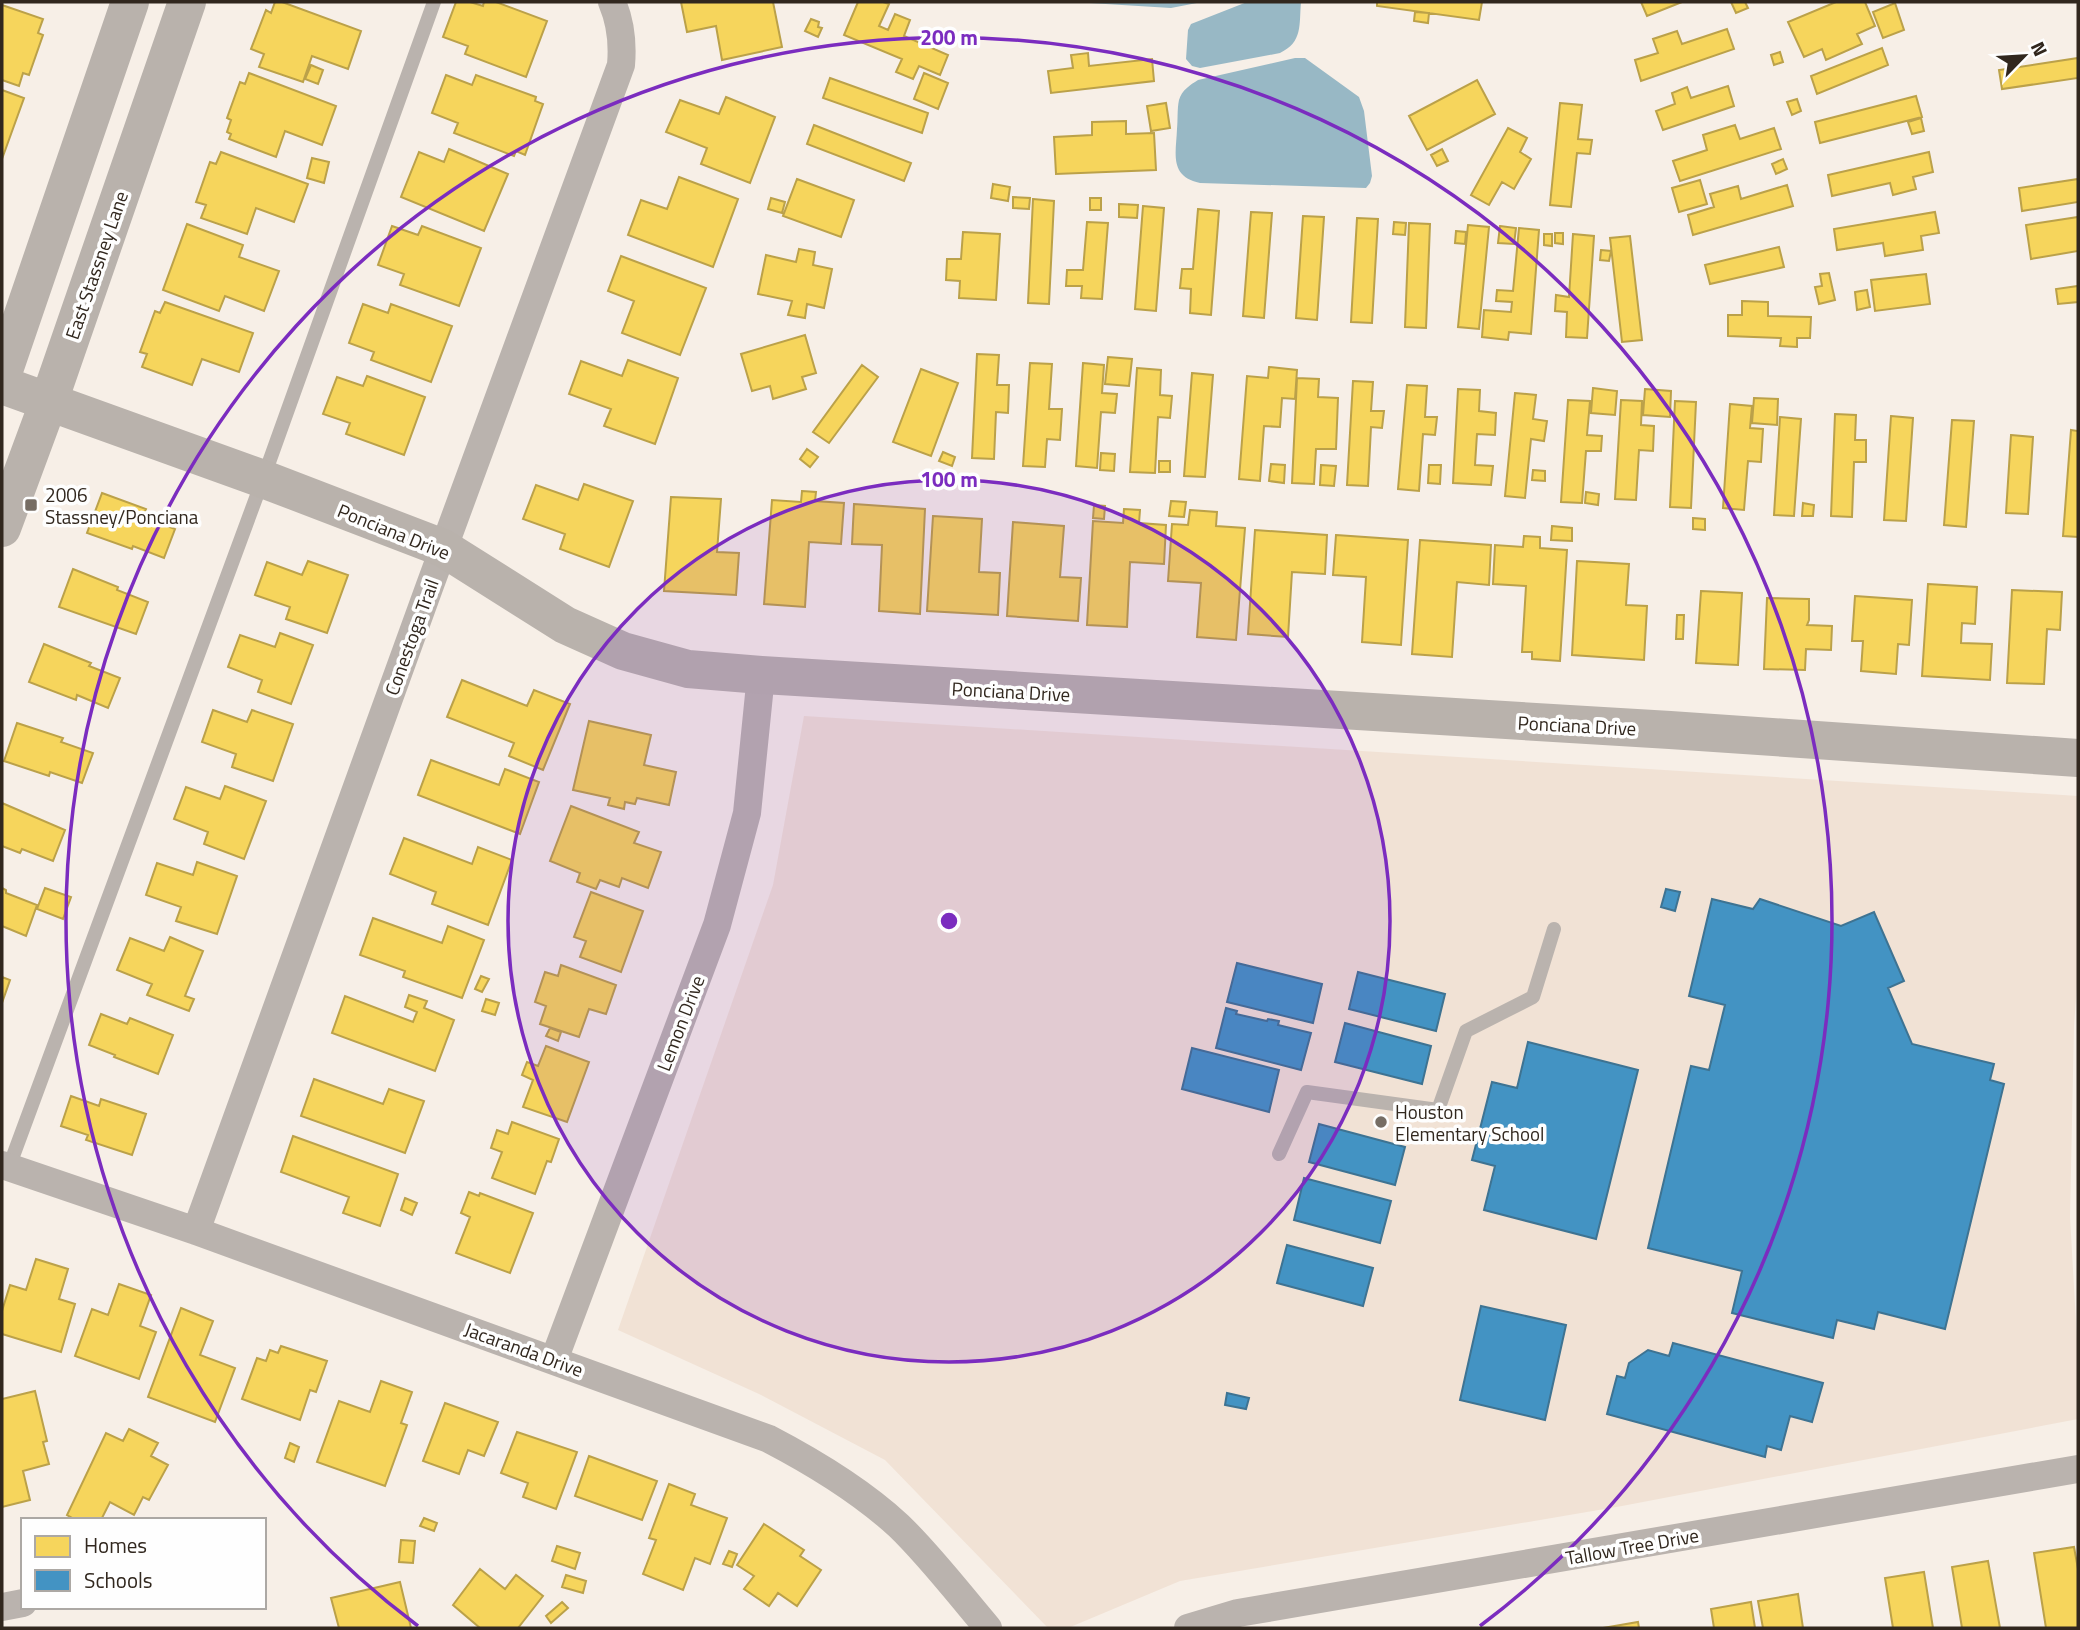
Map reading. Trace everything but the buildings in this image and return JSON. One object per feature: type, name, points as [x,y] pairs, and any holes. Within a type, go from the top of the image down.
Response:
[{"type":"street","points":[[2,376],[130,2]]},
{"type":"street","name":"East Stassney Lane","points":[[2,528],[49,401],[187,2]]},
{"type":"street","name":"Conestoga Trail","points":[[196,1231],[621,65],[621,30],[612,2]]},
{"type":"street","name":"Ponciana Drive","points":[[2,385],[263,479],[443,548],[541,611],[594,640],[651,660],[688,669],[761,676],[1670,730],[2078,758]]},
{"type":"street","name":"Lemon Drive","points":[[554,1360],[717,925],[747,813],[761,676]]},
{"type":"street","name":"Jacaranda Drive","points":[[6,1166],[196,1231],[769,1440],[818,1465],[862,1496],[899,1527],[988,1628]]},
{"type":"street","name":"Tallow Tree Drive","points":[[1188,1628],[1238,1613],[2078,1469]]},
{"type":"street","points":[[2,1607],[21,1603]]},
{"type":"lane","points":[[6,1166],[263,479],[434,2]]},
{"type":"lane","points":[[1279,1154],[1307,1092],[1438,1110],[1466,1031],[1533,997],[1554,929]]},
{"type":"shaded area","name":"Houston Elementary School","points":[[804,716],[2078,796],[2078,970],[2074,1026],[2070,1217],[2078,1357],[2078,1419],[1622,1506],[1180,1581],[1068,1628],[1048,1628],[885,1460],[759,1394],[618,1330],[773,885]]},
{"type":"water","points":[[1073,2],[1202,2],[1171,8]]},
{"type":"water","points":[[1247,2],[1301,2],[1300,25],[1293,44],[1280,53],[1200,68],[1192,66],[1186,59],[1188,30],[1191,24]]},
{"type":"water","points":[[1305,58],[1359,97],[1364,111],[1372,176],[1366,188],[1200,183],[1183,175],[1176,163],[1176,155],[1178,103],[1184,91],[1198,80]]},
{"type":"place","name":"2006 Stassney/Ponciana","points":[[31,505]]},
{"type":"place","name":"Houston Elementary School","points":[[1381,1122]]}]
